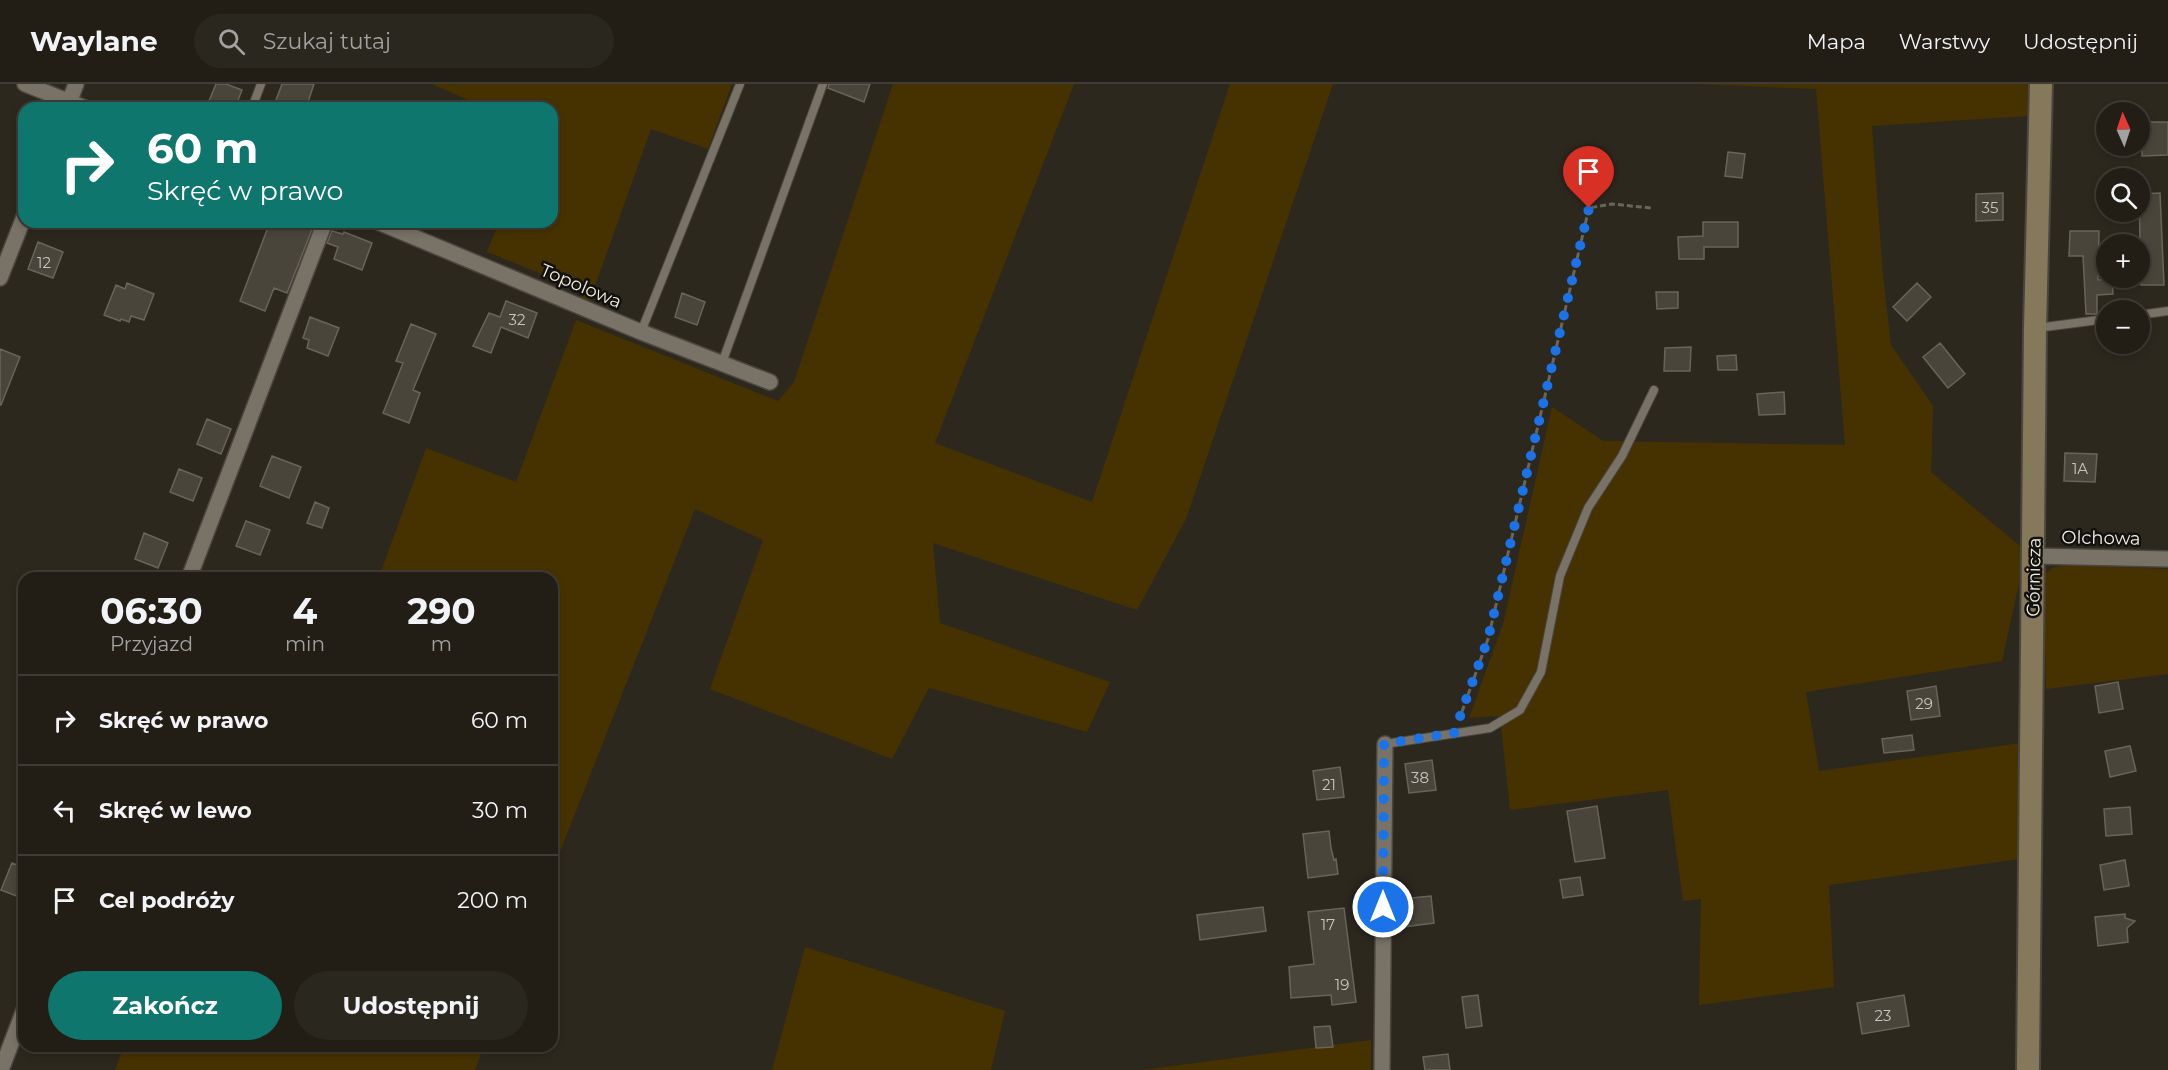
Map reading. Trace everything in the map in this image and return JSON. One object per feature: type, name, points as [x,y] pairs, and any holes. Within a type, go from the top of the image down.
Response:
[{"type":"street","points":[[25,84],[64,102]]},
{"type":"street","points":[[69,102],[76,84]]},
{"type":"street","name":"Górnicza","points":[[2028,1070],[2041,84]]},
{"type":"street","points":[[0,278],[20,228]]},
{"type":"street","points":[[191,572],[323,228]]},
{"type":"street","name":"Topolowa","points":[[392,228],[641,332],[770,382]]},
{"type":"street","name":"Olchowa","points":[[2034,556],[2168,559]]},
{"type":"street","points":[[1382,1070],[1384,744]]},
{"type":"street","points":[[1,1070],[18,1026]]},
{"type":"lane","points":[[254,102],[261,84]]},
{"type":"lane","points":[[641,332],[740,84]]},
{"type":"lane","points":[[722,363],[823,84]]},
{"type":"lane","points":[[2150,313],[2168,311]]},
{"type":"lane","points":[[2036,328],[2096,320]]},
{"type":"lane","points":[[1384,744],[1490,728],[1520,710],[1541,672],[1560,576],[1588,508],[1622,456],[1654,390]]},
{"type":"path","points":[[1454,733],[1488,639],[1589,208],[1612,204],[1651,208]]},
{"type":"shaded area","points":[[432,84],[732,84],[708,149],[651,129],[590,300],[583,300],[577,288],[487,252],[497,228],[558,228],[558,102],[472,102]]},
{"type":"shaded area","points":[[893,84],[1074,84],[935,443],[1092,502],[1230,84],[1333,84],[1186,519],[1137,610],[933,543],[940,623],[1110,682],[1087,732],[929,688],[892,759],[710,689],[763,540],[695,509],[558,857],[558,572],[381,572],[426,448],[516,482],[576,320],[778,401],[794,382]]},
{"type":"shaded area","points":[[1698,84],[2028,84],[2027,116],[1872,126],[1883,276],[1891,345],[1933,406],[1931,472],[2026,551],[2002,661],[1806,692],[1819,771],[2021,743],[2020,859],[1829,885],[1834,987],[1699,1005],[1701,899],[1683,901],[1668,790],[1510,810],[1500,716],[1469,718],[1503,624],[1552,407],[1603,441],[1845,445],[1816,89]]},
{"type":"shaded area","points":[[2072,565],[2168,569],[2168,674],[2046,689],[2043,575],[2054,567]]},
{"type":"shaded area","points":[[805,947],[1005,1011],[991,1070],[772,1070]]},
{"type":"shaded area","points":[[1371,1040],[1371,1070],[1142,1070]]},
{"type":"shaded area","points":[[122,1052],[482,1052],[475,1070],[115,1070]]},
{"type":"building","points":[[216,84],[226,84],[242,90],[237,102],[208,102]]},
{"type":"building","points":[[282,84],[314,84],[308,102],[275,102]]},
{"type":"building","points":[[829,84],[870,84],[864,102],[828,88]]},
{"type":"building","points":[[2150,122],[2168,122],[2168,155],[2150,156]]},
{"type":"building","points":[[1728,152],[1745,154],[1742,178],[1725,176]]},
{"type":"building","points":[[2003,193],[2003,220],[1976,221],[1976,194]]},
{"type":"building","points":[[2150,193],[2160,193],[2164,285],[2150,285],[2150,234],[2140,234],[2140,222],[2150,222]]},
{"type":"building","points":[[1703,222],[1738,222],[1738,247],[1704,247],[1704,259],[1679,259],[1678,237],[1703,236]]},
{"type":"building","points":[[268,228],[313,228],[287,293],[274,288],[265,311],[240,301]]},
{"type":"building","points":[[332,231],[343,234],[344,232],[372,243],[362,270],[334,259],[338,247],[327,243]]},
{"type":"building","points":[[2070,231],[2099,231],[2099,234],[2096,234],[2096,288],[2113,288],[2113,294],[2097,295],[2096,314],[2086,314],[2083,256],[2069,256]]},
{"type":"building","points":[[38,242],[63,252],[53,278],[28,269]]},
{"type":"building","points":[[127,283],[154,294],[144,320],[131,316],[129,322],[121,319],[120,321],[104,315],[116,285],[125,289]]},
{"type":"building","points":[[1917,283],[1931,297],[1907,321],[1893,307]]},
{"type":"building","points":[[1656,292],[1678,292],[1678,308],[1657,309]]},
{"type":"building","points":[[682,293],[705,302],[697,325],[675,317]]},
{"type":"building","points":[[506,301],[537,313],[528,338],[501,327],[491,353],[473,346],[489,313],[500,317]]},
{"type":"building","points":[[310,317],[339,328],[328,356],[307,348],[309,340],[303,338]]},
{"type":"building","points":[[411,324],[436,334],[413,390],[420,393],[409,423],[383,413],[403,363],[396,361]]},
{"type":"building","points":[[1940,343],[1965,374],[1948,388],[1923,357]]},
{"type":"building","points":[[1691,347],[1690,371],[1664,371],[1665,348]]},
{"type":"building","points":[[0,349],[20,357],[1,405],[0,405]]},
{"type":"building","points":[[1736,355],[1737,370],[1718,370],[1717,356]]},
{"type":"building","points":[[1784,392],[1785,414],[1759,415],[1757,394]]},
{"type":"building","points":[[207,419],[231,429],[221,454],[197,444]]},
{"type":"building","points":[[2065,453],[2097,454],[2095,482],[2064,481]]},
{"type":"building","points":[[272,456],[301,467],[289,498],[260,486]]},
{"type":"building","points":[[179,469],[202,478],[193,501],[170,492]]},
{"type":"building","points":[[315,502],[329,508],[322,528],[307,523]]},
{"type":"building","points":[[246,521],[270,530],[260,555],[236,546]]},
{"type":"building","points":[[144,533],[168,543],[158,568],[135,559]]},
{"type":"building","points":[[2118,682],[2123,709],[2099,713],[2095,686]]},
{"type":"building","points":[[1936,686],[1940,716],[1911,720],[1907,691]]},
{"type":"building","points":[[1912,735],[1914,750],[1884,753],[1882,739]]},
{"type":"building","points":[[2130,746],[2136,771],[2110,777],[2105,751]]},
{"type":"building","points":[[1432,760],[1436,790],[1409,793],[1405,764]]},
{"type":"building","points":[[1340,767],[1344,797],[1317,800],[1313,771]]},
{"type":"building","points":[[1597,806],[1605,858],[1575,862],[1567,811]]},
{"type":"building","points":[[2130,807],[2132,834],[2106,836],[2104,809]]},
{"type":"building","points":[[1329,831],[1338,874],[1308,878],[1303,834]]},
{"type":"building","points":[[2125,860],[2129,886],[2104,890],[2100,865]]},
{"type":"building","points":[[12,863],[18,866],[18,897],[1,890]]},
{"type":"building","points":[[1580,877],[1583,895],[1563,898],[1560,880]]},
{"type":"building","points":[[1431,896],[1434,923],[1404,927],[1401,899]]},
{"type":"building","points":[[1263,907],[1266,931],[1200,940],[1197,915]]},
{"type":"building","points":[[1344,908],[1356,1002],[1332,1005],[1331,995],[1291,998],[1289,967],[1314,964],[1308,912]]},
{"type":"building","points":[[2125,914],[2125,918],[2135,921],[2127,928],[2128,942],[2098,946],[2095,917]]},
{"type":"building","points":[[1478,995],[1482,1026],[1466,1028],[1462,997]]},
{"type":"building","points":[[1904,995],[1909,1026],[1862,1034],[1857,1003]]},
{"type":"building","points":[[1330,1026],[1333,1047],[1316,1048],[1314,1027]]},
{"type":"building","points":[[1448,1054],[1450,1070],[1425,1070],[1423,1057]]},
{"type":"route","points":[[1383,907],[1384,744],[1454,733],[1467,701],[1488,639],[1589,208]]}]
